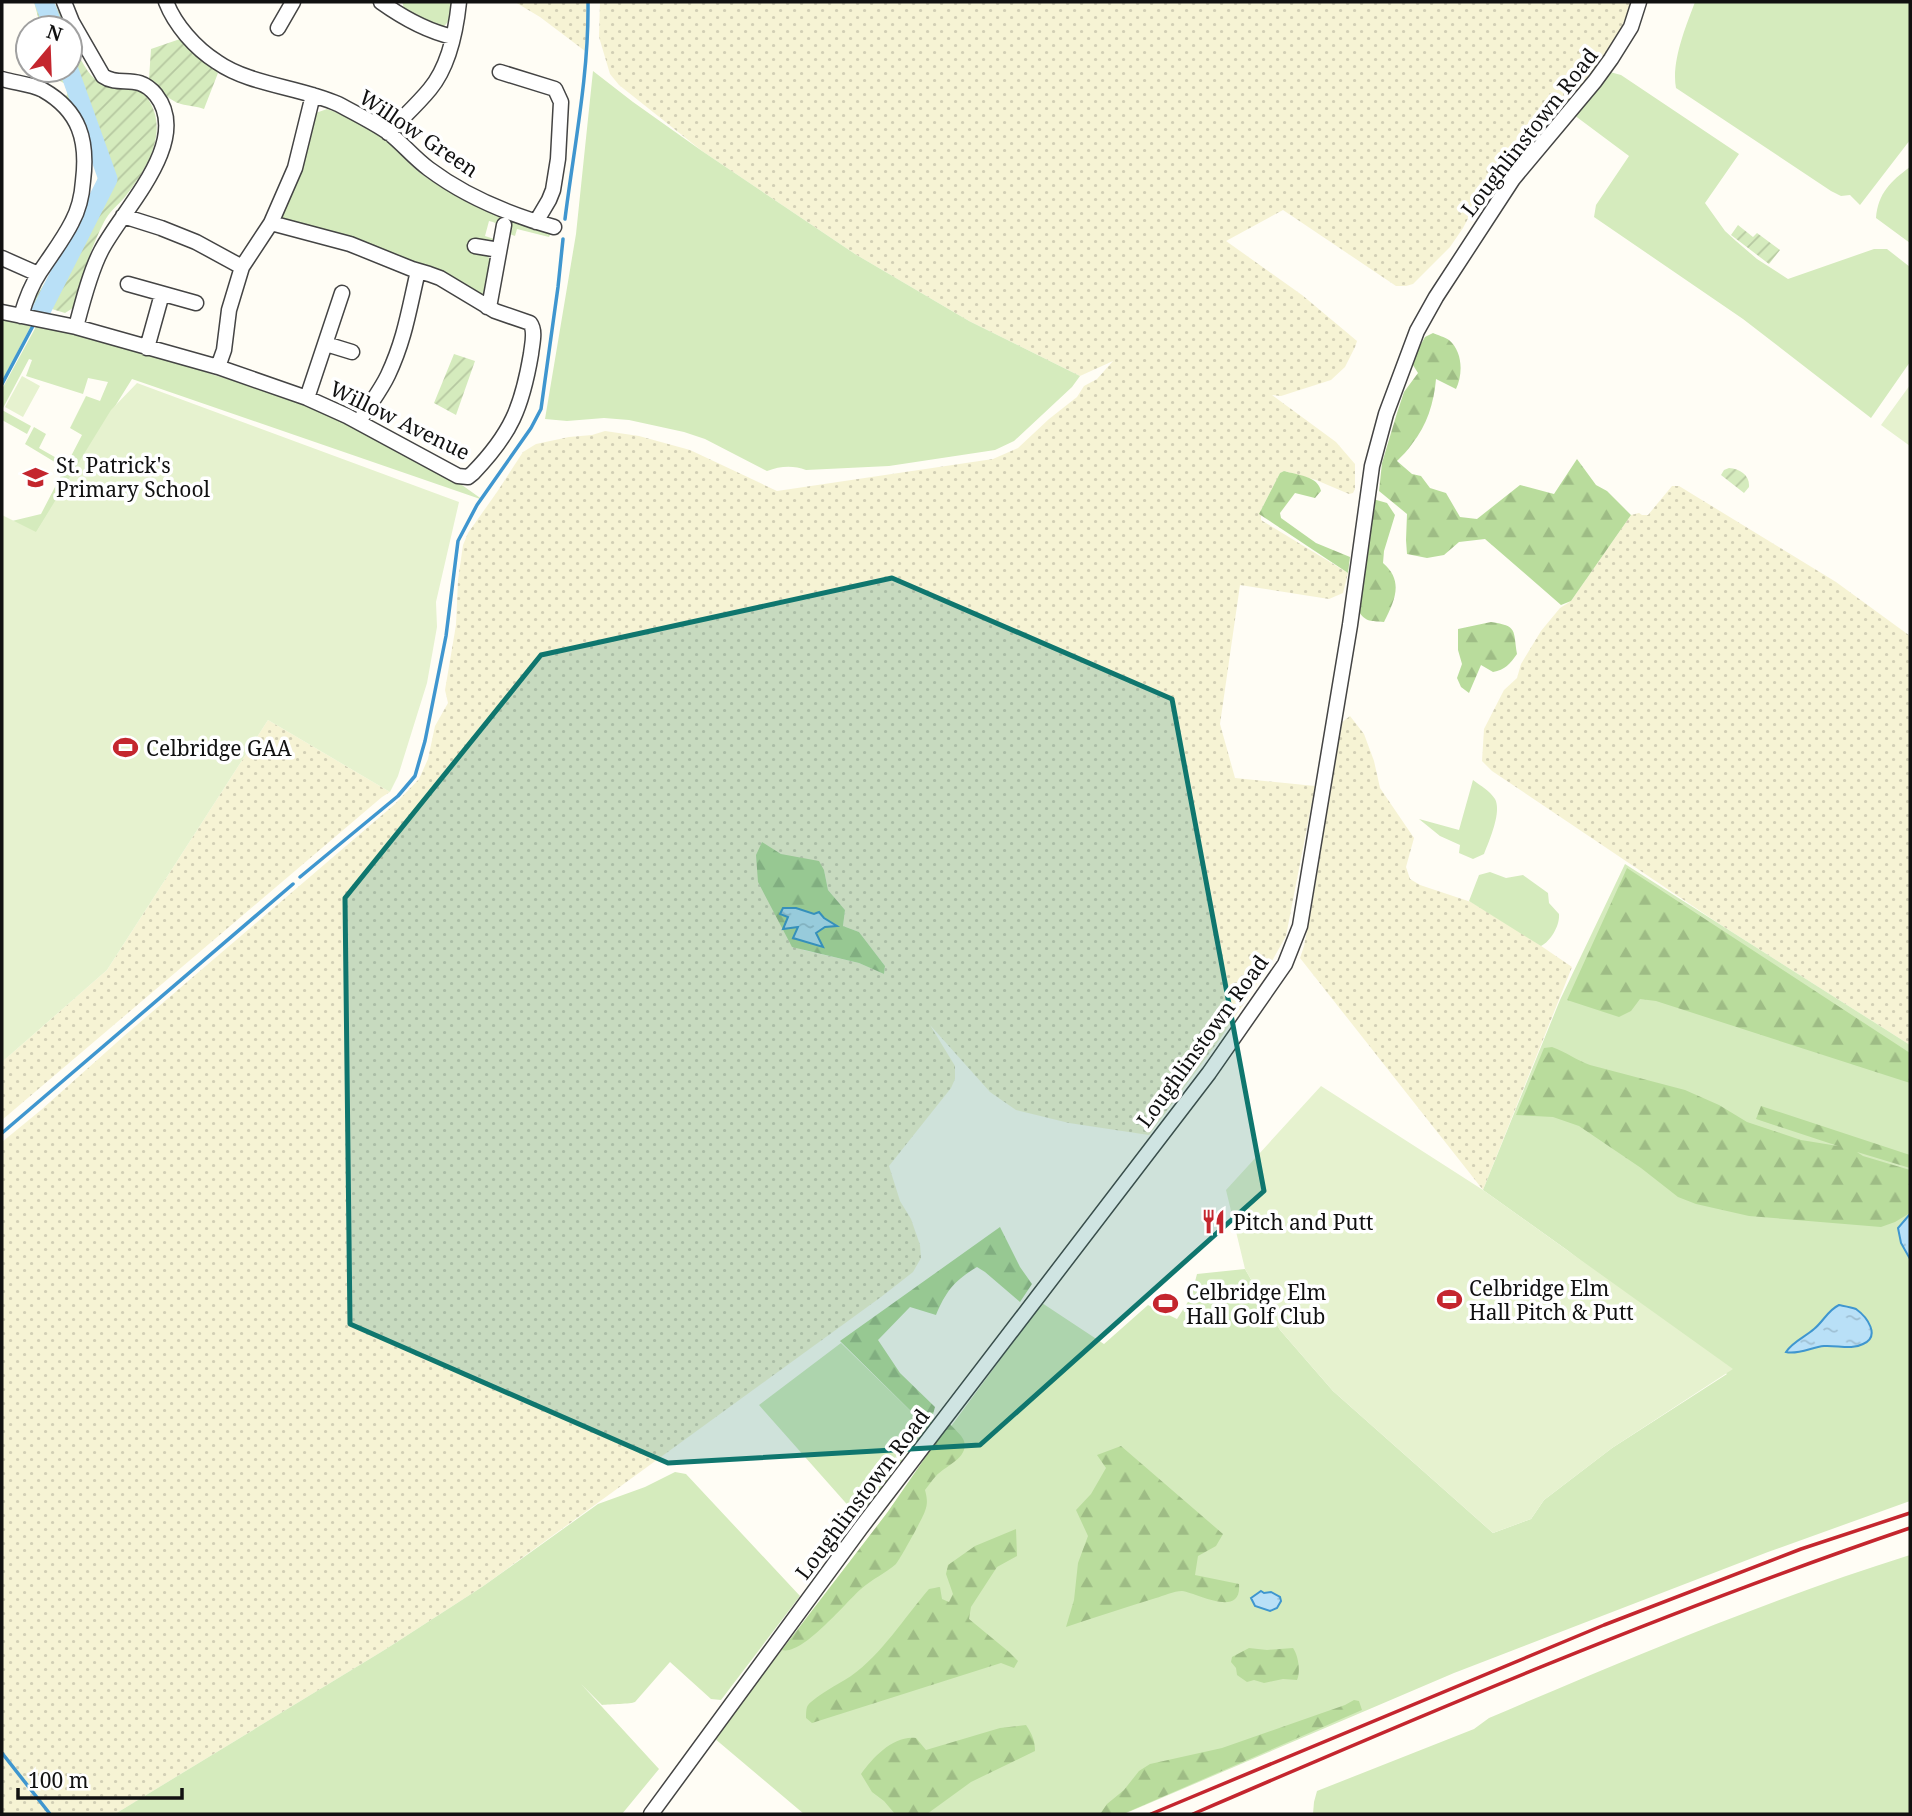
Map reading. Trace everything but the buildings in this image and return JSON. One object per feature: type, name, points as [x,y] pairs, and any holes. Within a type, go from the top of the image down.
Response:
[{"type":"street","points":[[64,2],[72,22],[103,76],[108,80],[141,83],[160,101],[167,122],[161,152],[147,182],[110,233],[99,255],[76,327]]},
{"type":"street","name":"Willow Green","points":[[166,2],[187,36],[218,63],[264,82],[338,104],[388,132],[425,166],[457,187],[513,214],[554,227]]},
{"type":"street","points":[[278,28],[293,2]]},
{"type":"street","points":[[381,2],[418,24],[453,37]]},
{"type":"street","points":[[388,132],[431,88],[445,64],[459,2]]},
{"type":"street","name":"Loughlinstown Road","points":[[651,1814],[860,1529],[1209,1073],[1285,964],[1300,926],[1350,625],[1372,466],[1386,414],[1418,331],[1436,297],[1513,179],[1611,59],[1631,27],[1639,2]]},
{"type":"street","points":[[500,72],[555,89],[561,102],[558,159],[553,190],[536,222]]},
{"type":"street","points":[[2,79],[40,89],[60,101],[74,116],[85,148],[79,205],[60,245],[38,274],[21,316]]},
{"type":"street","points":[[218,367],[224,350],[229,310],[242,267],[271,223],[295,169],[313,95]]},
{"type":"street","points":[[123,216],[196,242],[242,267]]},
{"type":"street","points":[[271,223],[350,244],[440,278],[487,307],[504,225]]},
{"type":"street","points":[[475,246],[499,250]]},
{"type":"street","points":[[2,258],[38,274]]},
{"type":"street","points":[[359,422],[386,378],[398,352],[418,271]]},
{"type":"street","points":[[128,284],[196,303]]},
{"type":"street","points":[[307,398],[342,293]]},
{"type":"street","points":[[147,348],[162,294]]},
{"type":"street","name":"Willow Avenue","points":[[2,312],[76,327],[218,367],[307,398],[359,422],[458,476],[468,477],[500,442],[518,411],[532,348],[533,327],[530,323],[487,307]]},
{"type":"street","points":[[326,344],[352,352]]},
{"type":"highlighted area","points":[[892,578],[1172,699],[1264,1191],[980,1445],[668,1463],[350,1324],[345,898],[541,655]]},
{"type":"shaded area","points":[[515,2],[589,2],[585,51],[540,17]]},
{"type":"shaded area","points":[[600,2],[1633,2],[1627,20],[1608,53],[1570,103],[1514,149],[1477,196],[1463,228],[1450,247],[1413,284],[1396,286],[1283,210],[1226,241],[1302,295],[1357,341],[1345,367],[1331,380],[1281,396],[1272,395],[1336,442],[1355,464],[1353,493],[1349,494],[1316,480],[1284,471],[1280,473],[1261,510],[1261,520],[1348,573],[1343,593],[1329,599],[1240,585],[1220,724],[1235,778],[1315,786],[1286,936],[1220,1039],[1149,1135],[1069,1123],[1016,1110],[990,1092],[930,1025],[955,1066],[955,1079],[951,1088],[889,1166],[900,1201],[911,1219],[920,1245],[921,1258],[913,1272],[482,1587],[386,1649],[115,1814],[2,1814],[2,1142],[395,804],[419,779],[428,759],[435,726],[448,703],[445,690],[456,625],[463,545],[468,533],[523,452],[536,444],[605,431],[639,436],[690,450],[777,491],[993,459],[1018,448],[1077,397],[1084,386],[1097,379],[1113,361],[1080,376],[969,321],[855,254],[702,151],[619,85],[610,74],[599,37]],"holes":[[[762,843],[781,854],[824,870],[828,890],[845,910],[843,926],[859,932],[885,966],[884,974],[859,963],[803,950]]]},
{"type":"shaded area","points":[[1672,486],[1679,486],[1836,582],[1910,636],[1910,1045],[1718,923],[1492,771],[1482,761],[1484,729],[1504,690],[1517,678],[1521,664],[1541,631],[1560,608],[1571,601],[1631,515],[1648,515]]},
{"type":"shaded area","points":[[1350,716],[1364,734],[1380,788],[1414,838],[1406,867],[1410,879],[1471,902],[1572,967],[1483,1190],[1300,958],[1312,905],[1341,723]]},
{"type":"shaded area","points":[[268,720],[390,792],[2,1120],[2,1062],[107,970]]},
{"type":"green space","points":[[34,2],[54,2],[60,14],[37,14]]},
{"type":"green space","points":[[402,2],[453,2],[453,5],[449,19],[443,27],[407,16]]},
{"type":"green space","points":[[1695,2],[1910,2],[1910,140],[1860,205],[1850,195],[1841,196],[1831,191],[1676,88],[1677,56]]},
{"type":"green space","points":[[180,39],[218,73],[204,109],[172,100],[149,79],[151,49]]},
{"type":"green space","points":[[84,65],[95,79],[102,83],[143,93],[154,112],[157,124],[153,150],[147,163],[125,197],[104,222],[90,253],[73,308],[65,313],[32,303],[90,205],[98,175],[98,164],[87,128],[65,98],[71,87],[65,84],[84,84]]},
{"type":"green space","points":[[593,71],[702,151],[855,254],[969,321],[1080,376],[1072,387],[1014,441],[995,450],[889,466],[806,470],[786,467],[767,471],[705,439],[684,432],[629,420],[545,419],[576,234]]},
{"type":"green space","points":[[1610,72],[1621,75],[1739,154],[1705,203],[1725,231],[1757,259],[1788,279],[1874,249],[1887,249],[1910,267],[1910,362],[1871,418],[1743,319],[1594,217],[1596,205],[1629,156],[1574,115]]},
{"type":"green space","points":[[327,109],[374,132],[419,172],[450,192],[499,216],[551,233],[549,237],[517,229],[515,236],[489,221],[485,236],[494,239],[488,243],[485,253],[489,257],[491,271],[485,292],[481,295],[282,219],[313,114]]},
{"type":"green space","points":[[1910,167],[1910,243],[1876,218],[1879,201],[1887,188]]},
{"type":"green space","points":[[1738,225],[1753,237],[1757,233],[1780,250],[1769,264],[1731,235]]},
{"type":"green space","points":[[2,315],[33,322],[2,381]]},
{"type":"green space","points":[[38,323],[146,351],[330,413],[462,485],[483,500],[132,379],[36,533],[12,521],[41,514],[82,435],[70,428],[86,396],[100,401],[108,382],[88,378],[83,394],[26,376],[32,360],[29,359],[2,410],[2,389]]},
{"type":"green space","points":[[1433,333],[1449,340],[1457,351],[1461,370],[1458,383],[1456,389],[1436,379],[1434,397],[1426,421],[1417,437],[1397,461],[1412,474],[1421,476],[1430,488],[1446,493],[1460,517],[1477,519],[1520,485],[1554,494],[1577,459],[1596,485],[1607,491],[1631,515],[1571,601],[1561,605],[1485,539],[1459,542],[1444,555],[1427,558],[1407,554],[1407,514],[1379,491],[1382,463],[1404,392],[1418,373],[1411,362],[1425,337]]},
{"type":"green space","points":[[454,354],[475,361],[456,415],[434,403]]},
{"type":"green space","points":[[22,376],[40,386],[23,417],[5,407]]},
{"type":"green space","name":"Celbridge GAA","points":[[137,383],[459,502],[436,602],[437,627],[427,683],[398,776],[390,792],[268,720],[107,970],[2,1062],[2,515],[36,532],[111,410]]},
{"type":"green space","points":[[1910,385],[1910,446],[1881,425]]},
{"type":"green space","points":[[2,410],[31,426],[27,434],[2,420]]},
{"type":"green space","points":[[34,427],[46,434],[39,448],[60,460],[58,464],[25,444]]},
{"type":"green space","points":[[1729,468],[1746,476],[1749,487],[1744,493],[1721,475]]},
{"type":"green space","points":[[1284,471],[1312,479],[1321,491],[1315,498],[1295,493],[1280,513],[1281,518],[1316,543],[1350,557],[1348,573],[1259,514],[1280,473]]},
{"type":"green space","points":[[1373,499],[1387,503],[1395,515],[1383,563],[1394,577],[1396,591],[1384,622],[1368,620],[1357,608]]},
{"type":"green space","points":[[1491,622],[1506,625],[1513,630],[1517,654],[1507,666],[1497,671],[1493,672],[1481,665],[1469,693],[1461,687],[1457,678],[1462,664],[1458,650],[1458,629]]},
{"type":"green space","points":[[1473,780],[1493,796],[1497,811],[1484,854],[1473,859],[1459,853],[1460,845],[1440,836],[1419,819],[1459,830]]},
{"type":"green space","points":[[762,842],[781,854],[819,861],[824,870],[828,890],[845,910],[843,926],[859,932],[885,966],[884,974],[859,963],[792,947],[758,882],[756,855]]},
{"type":"green space","points":[[1625,864],[1910,1045],[1910,1501],[1768,1552],[1454,1673],[1124,1814],[804,1814],[714,1738],[887,1513],[1042,1303],[1104,1344],[1148,1305],[1177,1319],[1191,1297],[1197,1274],[1245,1269],[1280,1330],[1333,1391],[1493,1533],[1531,1519],[1544,1500],[1612,1448],[1727,1374],[1567,1250],[1483,1190],[1560,1000]]},
{"type":"green space","points":[[1627,868],[1910,1053],[1910,1083],[1656,1001],[1640,999],[1631,1011],[1619,1017],[1567,1000]]},
{"type":"green space","points":[[1490,872],[1506,878],[1523,875],[1548,893],[1549,903],[1559,914],[1559,918],[1554,932],[1545,944],[1541,946],[1469,901],[1479,875]]},
{"type":"green space","points":[[1552,1047],[1590,1065],[1685,1090],[1719,1105],[1747,1122],[1801,1140],[1838,1146],[1756,1119],[1761,1106],[1910,1155],[1910,1168],[1857,1152],[1910,1170],[1910,1213],[1881,1227],[1749,1216],[1696,1204],[1678,1197],[1579,1126],[1553,1117],[1516,1115],[1544,1048]]},
{"type":"green space","name":"Celbridge Elm Hall Pitch & Putt","points":[[1321,1086],[1483,1190],[1733,1369],[1612,1448],[1544,1500],[1531,1519],[1493,1533],[1333,1391],[1280,1330],[1245,1269],[1226,1190]]},
{"type":"green space","points":[[1000,1227],[1020,1267],[1032,1284],[1020,1302],[977,1267],[952,1287],[936,1315],[910,1307],[878,1340],[900,1373],[935,1407],[929,1429],[840,1341]]},
{"type":"green space","points":[[841,1343],[929,1429],[860,1519],[759,1405]]},
{"type":"green space","points":[[949,1423],[963,1439],[965,1447],[960,1457],[936,1476],[925,1490],[927,1506],[896,1564],[861,1589],[812,1637],[790,1650],[782,1650],[887,1513]]},
{"type":"green space","points":[[1121,1446],[1223,1534],[1216,1546],[1198,1556],[1195,1575],[1239,1584],[1238,1594],[1233,1600],[1217,1601],[1179,1591],[1066,1627],[1074,1600],[1078,1563],[1088,1536],[1076,1510],[1091,1494],[1106,1468],[1097,1455]]},
{"type":"green space","points":[[675,1472],[686,1474],[800,1596],[721,1700],[711,1699],[670,1662],[633,1703],[602,1705],[581,1684],[659,1769],[622,1814],[115,1814],[386,1649],[482,1587],[598,1504],[645,1487]]},
{"type":"green space","points":[[1016,1529],[1017,1556],[997,1567],[971,1607],[969,1619],[1018,1661],[1014,1668],[1001,1663],[812,1723],[806,1718],[809,1704],[851,1676],[873,1657],[929,1589],[940,1587],[942,1599],[949,1602],[953,1594],[946,1574],[948,1565],[975,1546]]},
{"type":"green space","points":[[1910,1555],[1910,1814],[1313,1814],[1317,1791],[1474,1729],[1489,1718],[1698,1631],[1803,1591]]},
{"type":"green space","points":[[1249,1648],[1293,1648],[1298,1663],[1297,1680],[1247,1682],[1237,1675],[1231,1662],[1232,1657]]},
{"type":"green space","points":[[1354,1700],[1359,1701],[1362,1710],[1123,1814],[1100,1814],[1139,1771],[1150,1764],[1222,1748]]},
{"type":"green space","points":[[1026,1725],[1033,1738],[1035,1751],[971,1782],[927,1814],[895,1814],[872,1792],[861,1774],[878,1754],[900,1740],[916,1738],[926,1750],[1000,1728]]},
{"type":"water","points":[[783,908],[796,908],[814,914],[819,912],[837,926],[825,927],[816,933],[823,947],[793,938],[798,927],[783,929],[788,917],[780,914]]},
{"type":"water","points":[[1910,1214],[1910,1259],[1901,1243],[1898,1228]]},
{"type":"water","points":[[1839,1305],[1856,1309],[1864,1317],[1872,1332],[1868,1341],[1854,1347],[1824,1346],[1786,1352],[1792,1345]]},
{"type":"water","points":[[1261,1591],[1280,1597],[1277,1608],[1270,1611],[1255,1606],[1251,1598]]},
{"type":"waterway","points":[[44,2],[49,14]]},
{"type":"waterway","points":[[565,219],[584,83],[588,2]]},
{"type":"waterway","points":[[40,313],[108,179],[74,84]]},
{"type":"waterway","points":[[300,877],[398,796],[415,776],[425,741],[446,636],[458,541],[477,505],[531,428],[541,409],[563,239]]},
{"type":"waterway","points":[[2,384],[35,322]]},
{"type":"waterway","points":[[2,1133],[293,884]]},
{"type":"waterway","points":[[2,1753],[50,1814]]},
{"type":"railway","points":[[1151,1814],[1604,1625],[1801,1549],[1910,1513]]},
{"type":"railway","points":[[1193,1814],[1638,1628],[1910,1528]]},
{"type":"place","name":"St. Patrick's Primary School","points":[[36,477]]},
{"type":"place","name":"Celbridge GAA","points":[[126,748]]},
{"type":"place","name":"Pitch and Putt","points":[[1213,1222]]},
{"type":"place","name":"Celbridge Elm Hall Pitch & Putt","points":[[1449,1300]]},
{"type":"place","name":"Celbridge Elm Hall Golf Club","points":[[1166,1304]]}]
